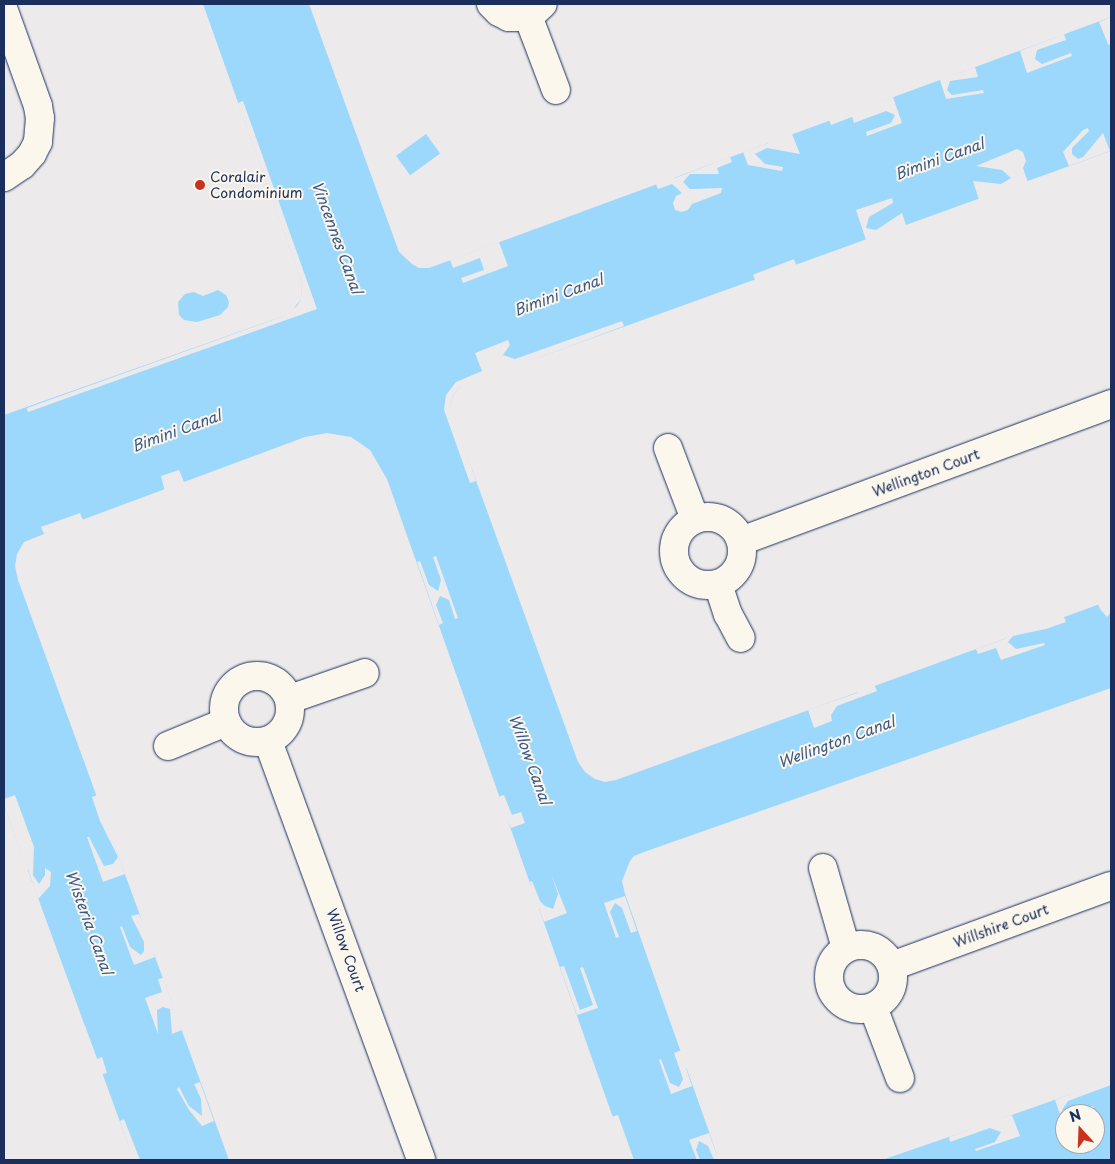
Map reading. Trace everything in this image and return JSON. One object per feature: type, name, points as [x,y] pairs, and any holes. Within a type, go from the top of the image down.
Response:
[{"type":"street","points":[[491,4],[499,12],[509,17],[535,10],[556,90]]},
{"type":"street","points":[[4,11],[38,106],[40,131],[32,154],[17,170],[4,178]]},
{"type":"street","name":"Wellington Court","points":[[741,541],[1111,404]]},
{"type":"street","points":[[668,448],[695,519]]},
{"type":"street","points":[[719,518],[730,524],[741,541],[742,556],[738,568],[731,577],[718,584],[697,584],[686,578],[678,570],[673,546],[677,535],[695,519],[719,518]]},
{"type":"street","points":[[718,584],[728,614],[741,638]]},
{"type":"street","points":[[290,699],[365,673]]},
{"type":"street","points":[[257,675],[276,681],[290,699],[291,710],[284,728],[268,741],[248,742],[239,738],[226,722],[223,706],[225,698],[237,682],[246,677],[257,675]]},
{"type":"street","points":[[168,746],[226,722]]},
{"type":"street","name":"Willow Court","points":[[268,741],[422,1160]]},
{"type":"street","points":[[823,868],[846,948]]},
{"type":"street","name":"Willshire Court","points":[[892,966],[1111,886]]},
{"type":"street","points":[[867,945],[877,949],[886,956],[892,966],[894,977],[892,988],[886,998],[873,1006],[855,1009],[844,1005],[835,998],[830,988],[828,977],[830,966],[836,956],[846,948],[867,945]]},
{"type":"street","points":[[873,1006],[900,1078]]},
{"type":"water","points":[[203,4],[309,4],[399,252],[419,268],[429,268],[1111,17],[1111,151],[468,383],[459,387],[453,396],[450,405],[453,417],[578,762],[585,772],[595,779],[605,782],[616,780],[1111,600],[1111,688],[644,852],[634,856],[630,861],[622,881],[625,894],[719,1160],[628,1160],[387,479],[370,450],[351,437],[327,433],[305,437],[44,534],[24,542],[17,554],[15,566],[18,580],[229,1160],[134,1160],[4,805],[4,415],[281,317],[291,312],[301,299],[302,283]]},
{"type":"water","points":[[426,134],[440,153],[410,175],[396,156]]},
{"type":"water","points":[[218,290],[226,295],[229,302],[228,307],[220,315],[197,322],[184,320],[179,315],[178,302],[185,294],[194,292],[203,296]]},
{"type":"water","points":[[1111,1080],[1111,1160],[882,1160],[972,1129]]},
{"type":"pier","points":[[1111,17],[1111,46],[1108,44],[1099,22]]},
{"type":"pier","points":[[1064,34],[1066,40],[1037,50],[1035,59],[1042,64],[1071,53],[1072,56],[1027,73],[1020,51]]},
{"type":"pier","points":[[975,67],[978,77],[950,81],[947,90],[952,95],[983,90],[984,93],[946,99],[940,80],[952,73],[953,75]]},
{"type":"pier","points":[[893,97],[902,123],[867,136],[866,132],[891,123],[895,115],[886,111],[854,123],[852,117],[831,125],[829,120]]},
{"type":"pier","points":[[243,101],[317,309],[28,412],[27,408],[281,317],[297,306],[301,299],[302,283],[238,103]]},
{"type":"pier","points":[[1088,128],[1089,131],[1072,148],[1072,154],[1078,159],[1083,157],[1103,133],[1110,151],[1069,166],[1063,152],[1083,130]]},
{"type":"pier","points":[[792,134],[800,154],[767,148],[755,154],[765,164],[783,167],[782,171],[748,165],[743,152],[769,143],[768,140]]},
{"type":"pier","points":[[1017,149],[1023,152],[1026,161],[1023,168],[1028,182],[1009,191],[1008,189],[979,200],[973,181],[1001,184],[1011,178],[1002,170],[976,166]]},
{"type":"pier","points":[[730,157],[732,162],[717,168],[719,174],[690,174],[683,182],[690,189],[722,188],[721,193],[692,204],[688,210],[681,212],[675,210],[673,203],[676,196],[682,193],[672,184],[658,189],[655,182],[674,175],[675,178]]},
{"type":"pier","points":[[892,198],[893,203],[869,217],[866,228],[876,230],[902,213],[907,228],[866,240],[856,210]]},
{"type":"pier","points":[[499,242],[508,266],[463,283],[461,278],[484,270],[480,258],[453,268],[450,260]]},
{"type":"pier","points":[[794,259],[797,267],[756,283],[753,275]]},
{"type":"pier","points":[[622,321],[624,326],[459,387],[450,405],[476,481],[470,483],[444,410],[446,395],[456,382],[482,371],[475,353],[508,340],[510,345],[503,355],[515,359]]},
{"type":"pier","points":[[179,470],[184,482],[187,484],[165,492],[161,476]]},
{"type":"pier","points":[[80,513],[83,520],[48,535],[47,533],[44,534],[41,527]]},
{"type":"pier","points":[[436,556],[458,618],[455,619],[449,600],[440,596],[436,605],[443,623],[439,625],[417,562],[420,561],[429,585],[438,591],[441,580],[433,557]]},
{"type":"pier","points":[[1111,597],[1111,612],[1107,617],[1097,602]]},
{"type":"pier","points":[[1064,617],[1066,622],[1046,629],[1013,636],[1008,642],[1016,649],[1044,643],[1045,645],[1001,660],[996,648],[978,654],[976,649],[1007,638],[1007,635]]},
{"type":"pier","points":[[874,684],[877,691],[837,706],[831,715],[832,721],[814,728],[808,710],[857,693],[857,690]]},
{"type":"pier","points":[[15,795],[34,847],[33,875],[39,884],[45,875],[45,868],[51,872],[50,886],[38,899],[28,869],[25,870],[20,856],[22,855],[4,805],[4,799]]},
{"type":"pier","points":[[97,795],[125,874],[103,882],[87,837],[89,837],[104,866],[113,864],[118,857],[100,821],[92,797]]},
{"type":"pier","points":[[504,795],[512,815],[521,812],[525,823],[511,828],[497,797]]},
{"type":"pier","points":[[551,874],[567,913],[544,922],[539,908],[536,909],[530,882],[532,881],[540,901],[545,906],[553,909],[558,894]]},
{"type":"pier","points":[[625,896],[637,931],[631,933],[622,908],[615,903],[610,912],[619,937],[616,938],[604,903]]},
{"type":"pier","points":[[139,914],[142,921],[144,920],[155,957],[134,965],[120,927],[122,926],[130,947],[141,955],[144,951],[144,942],[131,916]]},
{"type":"pier","points":[[564,966],[580,1010],[593,1005],[580,968],[583,967],[598,1008],[577,1015],[560,967]]},
{"type":"pier","points":[[163,978],[182,1025],[180,1026],[182,1030],[172,1034],[170,1009],[163,1007],[157,1010],[158,1034],[145,998],[162,992],[158,979]]},
{"type":"pier","points":[[85,1026],[97,1059],[102,1057],[107,1073],[100,1075],[82,1027]]},
{"type":"pier","points":[[682,1051],[689,1067],[686,1068],[692,1086],[671,1094],[659,1060],[661,1059],[670,1083],[679,1087],[683,1079],[674,1053]]},
{"type":"pier","points":[[1111,1080],[1111,1085],[1068,1101],[1066,1104],[1056,1104],[1055,1100],[1079,1091],[1078,1088]]},
{"type":"pier","points":[[200,1082],[214,1121],[202,1126],[189,1110],[177,1089],[179,1087],[189,1106],[202,1116],[201,1099],[194,1084]]},
{"type":"pier","points":[[618,1115],[634,1160],[626,1160],[610,1117]]},
{"type":"pier","points":[[1012,1115],[1020,1136],[976,1151],[975,1149],[995,1142],[1001,1132],[990,1128],[950,1142],[949,1137],[971,1129],[971,1127]]},
{"type":"pier","points":[[124,1119],[140,1160],[131,1160],[128,1151],[130,1150],[120,1121]]},
{"type":"pier","points":[[709,1133],[717,1155],[720,1154],[722,1160],[714,1160],[708,1146],[699,1141],[696,1150],[700,1160],[697,1160],[689,1140]]},
{"type":"place","name":"Coralair Condominium","points":[[200,185]]},
{"type":"water label","name":"Bimini Canal","points":[[939,158]]},
{"type":"water label","name":"Vincennes Canal","points":[[338,237]]},
{"type":"water label","name":"Bimini Canal","points":[[558,294]]},
{"type":"water label","name":"Bimini Canal","points":[[176,430]]},
{"type":"water label","name":"Wellington Canal","points":[[836,741]]},
{"type":"water label","name":"Willow Canal","points":[[531,759]]},
{"type":"water label","name":"Wisteria Canal","points":[[90,922]]}]
